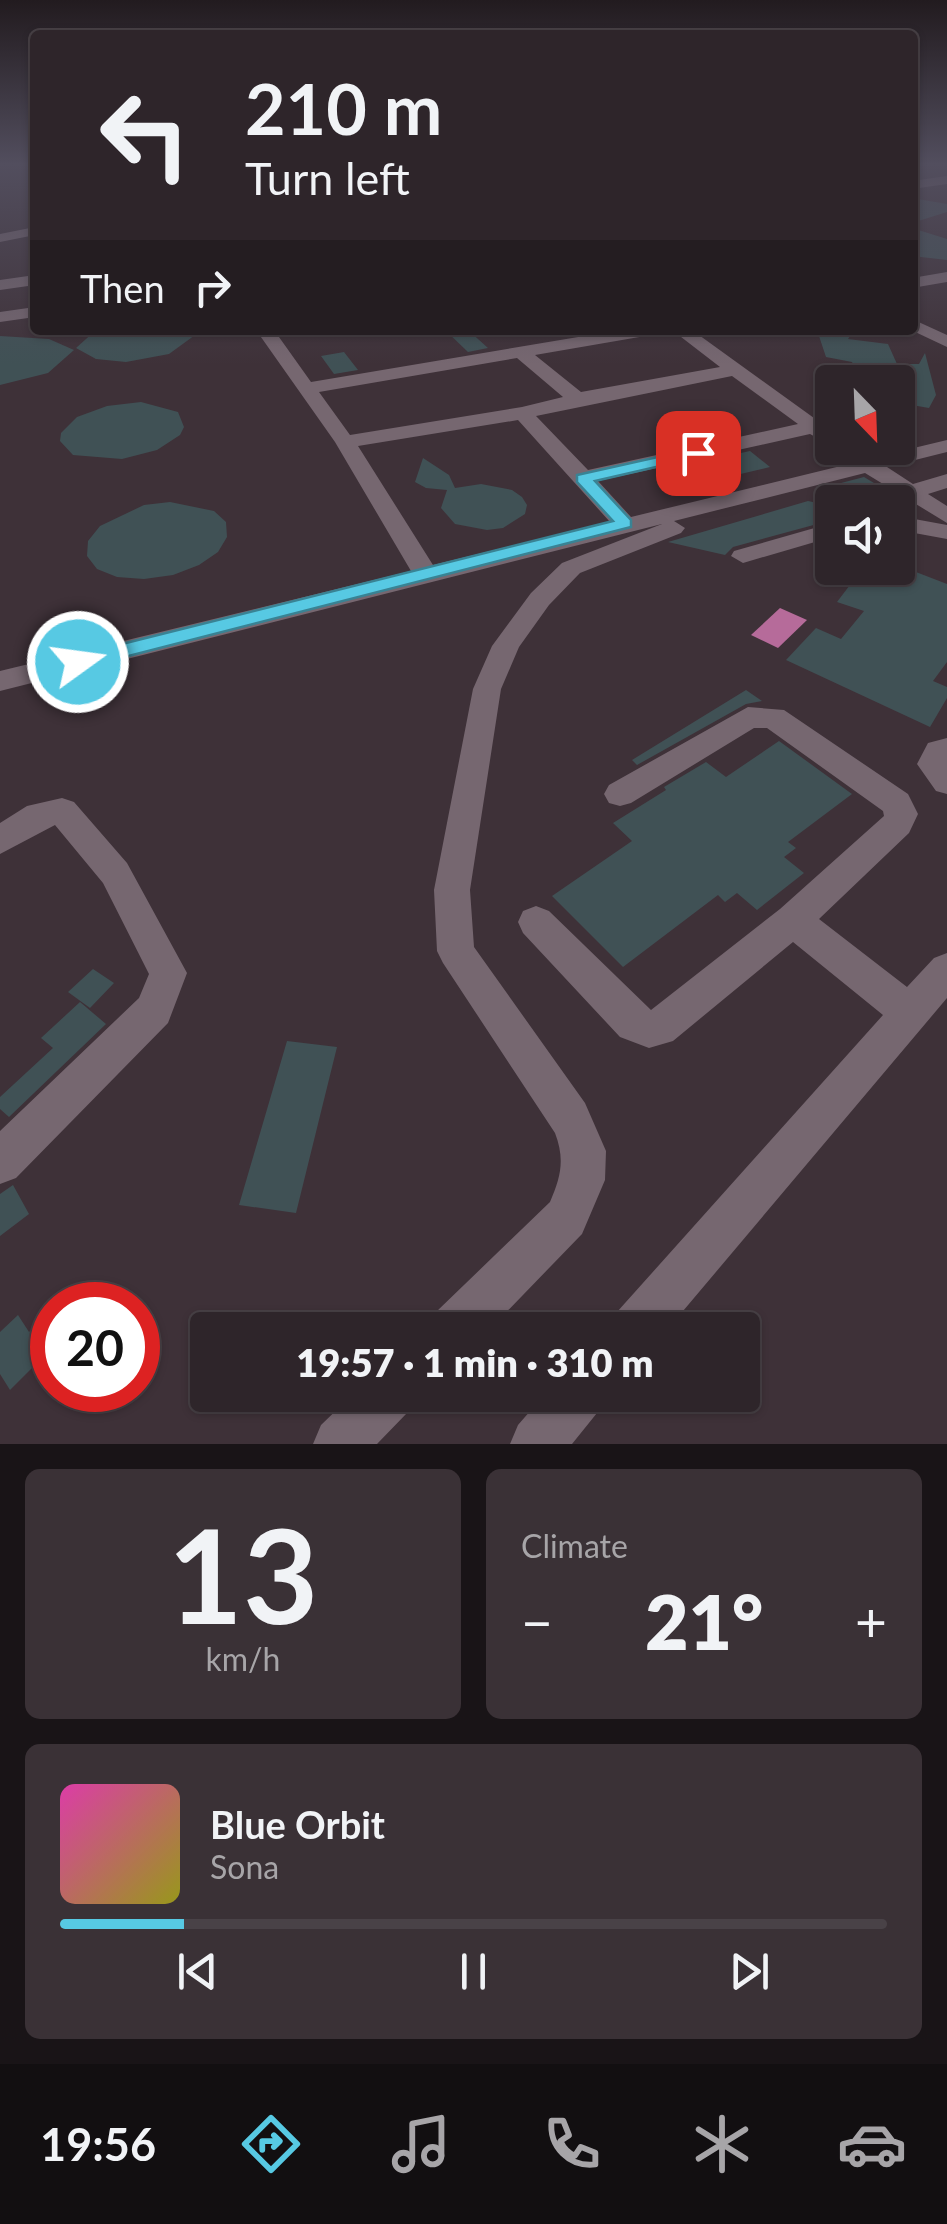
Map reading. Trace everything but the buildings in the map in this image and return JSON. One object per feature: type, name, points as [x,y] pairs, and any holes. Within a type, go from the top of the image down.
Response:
[{"type":"lane","points":[[0,238],[30,232]]},
{"type":"lane","points":[[918,282],[947,277]]},
{"type":"lane","points":[[0,285],[30,281]]},
{"type":"lane","points":[[0,317],[30,313]]},
{"type":"lane","points":[[918,327],[947,342]]},
{"type":"lane","points":[[269,335],[345,442],[427,576]]},
{"type":"lane","points":[[308,388],[623,335]]},
{"type":"lane","points":[[687,335],[814,427]]},
{"type":"lane","points":[[522,353],[577,399]]},
{"type":"lane","points":[[345,442],[523,413],[732,370]]},
{"type":"lane","points":[[523,413],[625,524]]},
{"type":"lane","points":[[583,478],[814,427]]},
{"type":"lane","points":[[915,454],[947,446]]},
{"type":"lane","points":[[0,681],[869,465],[899,485]]},
{"type":"lane","points":[[915,491],[947,481]]},
{"type":"lane","points":[[915,495],[947,516]]},
{"type":"lane","points":[[915,526],[947,532]]},
{"type":"lane","points":[[472,1312],[566,1218],[582,1180],[584,1150],[570,1118],[456,951],[452,890],[487,689],[506,646],[540,599],[571,568],[673,528]]},
{"type":"lane","points":[[743,556],[815,535]]},
{"type":"lane","points":[[536,922],[634,1024],[659,1028],[793,920],[897,824],[900,814],[896,803],[773,717],[763,714],[748,718],[620,794]]},
{"type":"lane","points":[[947,748],[940,750],[934,764],[947,782]]},
{"type":"lane","points":[[0,840],[39,814],[62,811],[114,874],[168,974],[154,1010],[0,1162]]},
{"type":"lane","points":[[793,920],[908,1012]]},
{"type":"lane","points":[[650,1312],[947,970]]},
{"type":"lane","points":[[340,1444],[372,1412]]},
{"type":"lane","points":[[537,1444],[564,1412]]},
{"type":"shaded area","points":[[780,608],[807,620],[778,648],[751,635]]},
{"type":"route","points":[[78,662],[625,524],[583,478],[698,453]]}]
